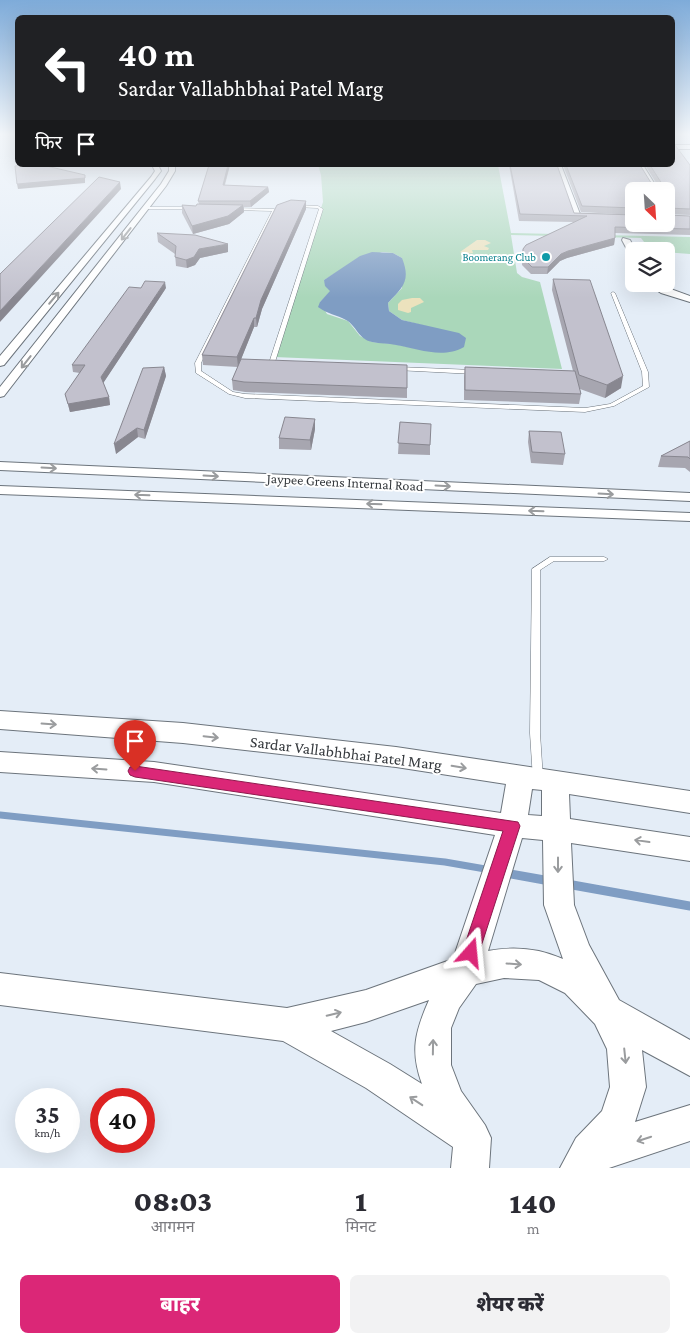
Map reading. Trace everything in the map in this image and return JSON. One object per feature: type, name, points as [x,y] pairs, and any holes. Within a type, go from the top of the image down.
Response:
[{"type":"street","points":[[0,363],[144,189]]},
{"type":"street","points":[[0,394],[161,189]]},
{"type":"street","points":[[567,189],[577,216],[625,218]]},
{"type":"street","points":[[136,198],[153,199]]},
{"type":"street","points":[[667,292],[690,300]]},
{"type":"street","name":"Jaypee Greens Internal Road","points":[[0,466],[690,497]]},
{"type":"street","name":"Jaypee Greens Internal Road","points":[[0,490],[690,517]]},
{"type":"street","name":"Sardar Vallabhbhai Patel Marg","points":[[0,720],[192,734],[396,757],[690,802]]},
{"type":"street","points":[[0,762],[154,772],[512,826],[556,829],[690,849]]},
{"type":"street","points":[[471,1153],[447,1103],[433,1065],[434,1028],[447,997],[466,970],[512,826],[538,779]]},
{"type":"street","points":[[538,779],[556,829],[558,905],[575,951],[624,1048],[628,1087],[616,1123],[584,1159]]},
{"type":"street","points":[[0,989],[287,1025],[366,1006],[416,990],[466,970],[504,963],[541,966],[577,982],[607,1012],[690,1059]]},
{"type":"street","points":[[287,1025],[378,1076],[471,1153]]},
{"type":"street","points":[[584,1159],[690,1123]]},
{"type":"lane","points":[[282,364],[272,364],[321,209],[308,205],[290,206]]},
{"type":"lane","points":[[224,209],[274,210],[281,206]]},
{"type":"lane","points":[[146,208],[194,208]]},
{"type":"lane","points":[[274,210],[198,363],[198,372],[231,393],[245,396],[585,410],[612,405],[646,387],[645,372],[613,293]]},
{"type":"lane","points":[[391,368],[481,372]]},
{"type":"lane","points":[[538,779],[535,733],[536,569],[553,559],[604,559]]},
{"type":"green space","points":[[322,189],[502,189],[511,233],[690,237],[690,254],[675,253],[675,242],[644,242],[641,238],[511,235],[517,273],[522,277],[540,282],[562,369],[274,357],[323,202]],"holes":[[[382,252],[393,253],[402,258],[402,288],[388,303],[389,311],[402,320],[429,327],[423,350],[372,342],[360,336],[348,321],[327,314],[320,302],[331,291],[324,280],[347,266]]]},
{"type":"sand","points":[[477,240],[485,240],[491,243],[484,246],[489,248],[488,250],[472,250],[473,253],[465,254],[460,252]]},
{"type":"sand","points":[[420,298],[424,302],[411,308],[411,312],[408,313],[398,310],[398,304],[402,300]]},
{"type":"water","points":[[372,252],[393,253],[402,258],[405,266],[404,283],[388,303],[389,311],[402,320],[459,333],[466,338],[464,347],[456,351],[439,353],[372,342],[363,338],[346,320],[318,307],[330,291],[325,286],[324,280],[360,256]]},
{"type":"building","points":[[87,189],[114,189],[0,311],[0,274]]},
{"type":"building","points":[[202,189],[266,189],[250,201],[198,201]]},
{"type":"building","points":[[515,189],[565,189],[574,213],[625,215],[625,227],[615,227],[615,238],[561,254],[548,267],[532,267],[523,258],[523,249],[526,245],[587,216],[520,214]]},
{"type":"building","points":[[575,189],[625,189],[625,208],[582,206]]},
{"type":"building","points":[[675,189],[690,189],[690,209],[675,208]]},
{"type":"building","points":[[291,200],[306,201],[261,300],[256,318],[254,318],[237,357],[202,355],[277,205]]},
{"type":"building","points":[[197,204],[243,205],[228,216],[192,226],[182,205],[196,206]]},
{"type":"building","points":[[675,215],[690,216],[690,229],[675,229]]},
{"type":"building","points":[[157,233],[195,235],[228,244],[199,249],[194,257],[186,260],[175,257],[176,246]]},
{"type":"building","points":[[553,279],[590,280],[623,376],[607,385],[579,375]]},
{"type":"building","points":[[145,281],[165,282],[101,377],[109,397],[68,404],[65,394],[85,365],[72,365],[129,287],[141,288]]},
{"type":"building","points":[[241,359],[407,365],[407,388],[232,380]]},
{"type":"building","points":[[164,367],[144,430],[137,428],[114,444],[143,368]]},
{"type":"building","points":[[465,367],[575,371],[581,394],[465,390]]},
{"type":"building","points":[[285,417],[315,419],[310,440],[279,438]]},
{"type":"building","points":[[400,422],[431,424],[430,445],[398,443]]},
{"type":"building","points":[[529,431],[561,432],[565,454],[532,452]]},
{"type":"building","points":[[690,441],[690,459],[688,457],[661,456]]},
{"type":"waterway","points":[[0,815],[445,862],[491,870]]},
{"type":"waterway","points":[[507,873],[505,873],[550,881]]},
{"type":"waterway","points":[[567,884],[690,906]]},
{"type":"place","name":"Boomerang Club","points":[[546,257]]},
{"type":"route","points":[[135,771],[154,772],[512,826],[471,953]]}]
